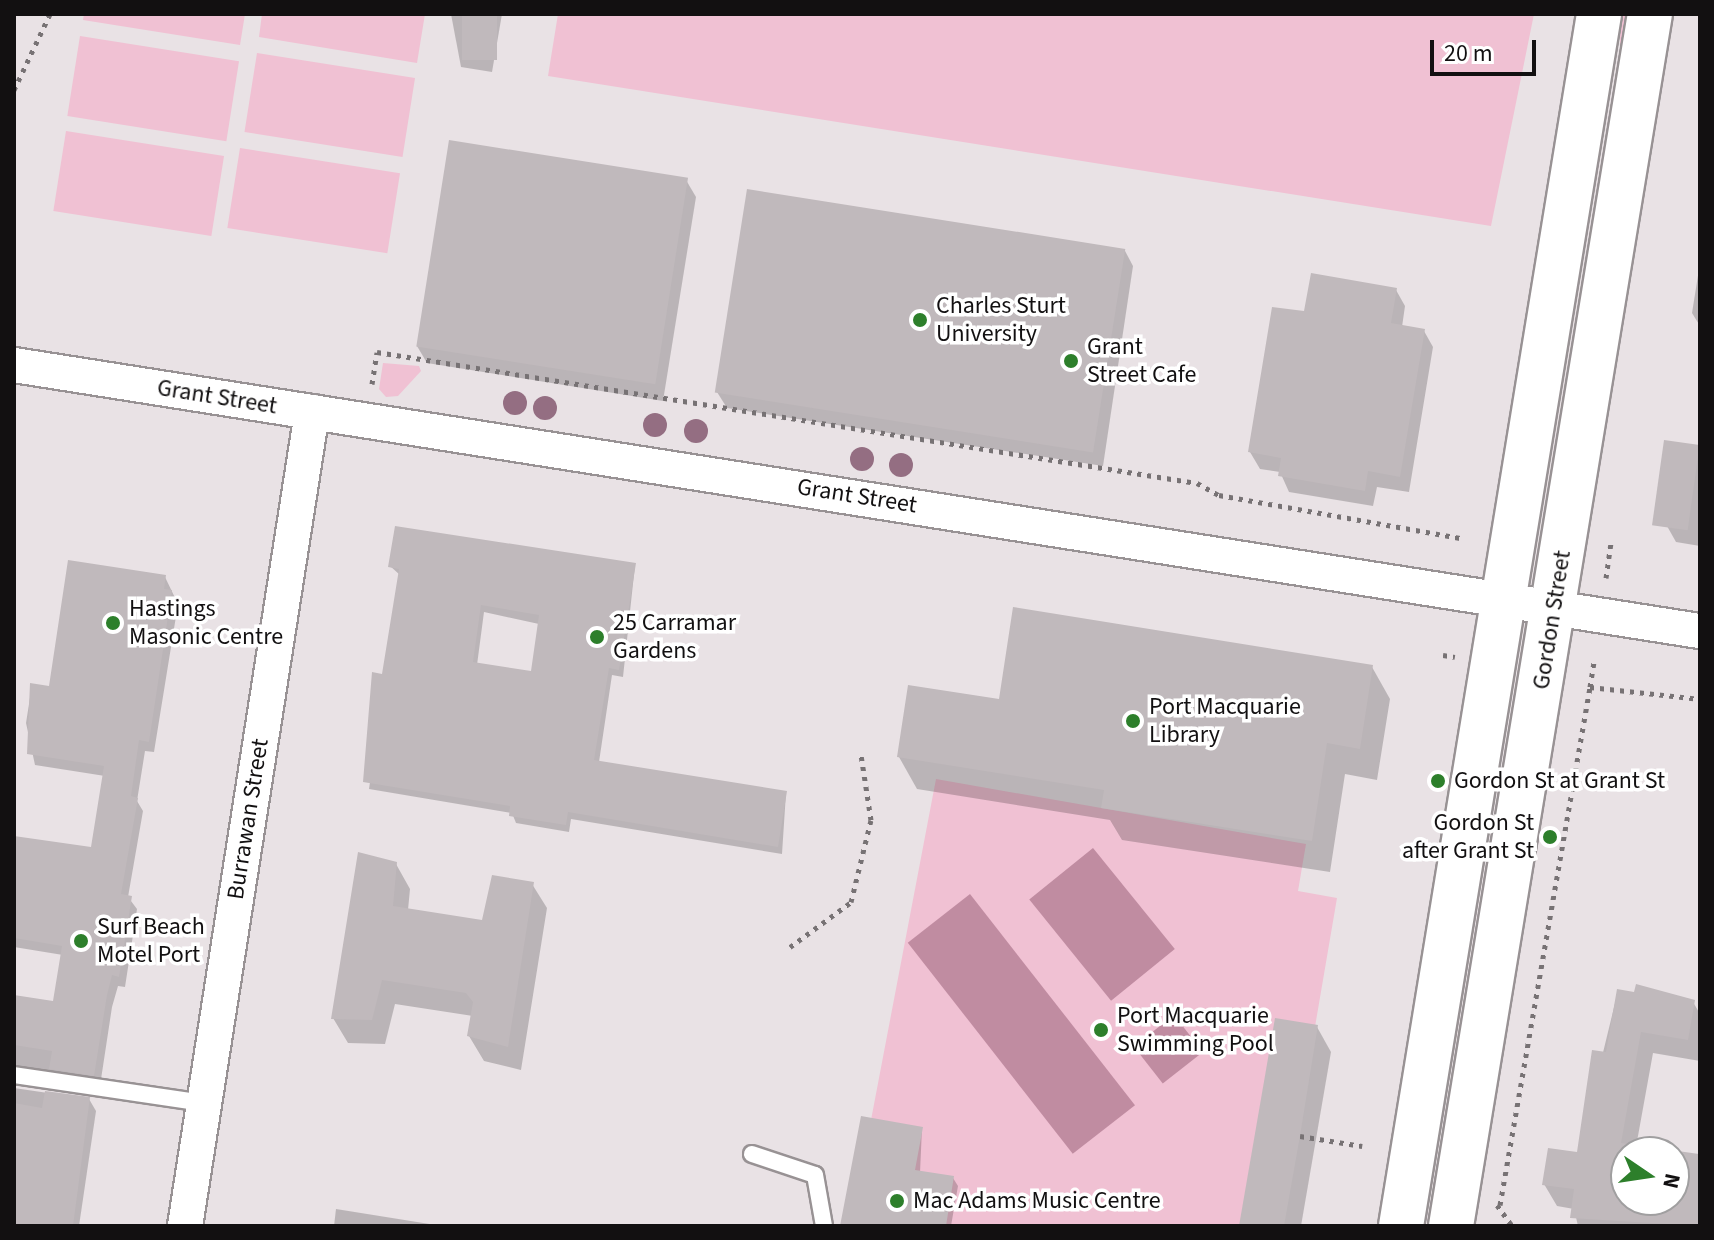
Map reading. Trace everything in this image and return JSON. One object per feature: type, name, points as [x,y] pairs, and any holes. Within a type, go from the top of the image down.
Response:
[{"type":"main road","points":[[1401,1226],[1500,600],[1599,14]]},
{"type":"main road","name":"Gordon Street","points":[[1451,1226],[1650,14]]},
{"type":"street","name":"Grant Street","points":[[14,365],[1700,631]]},
{"type":"street","name":"Burrawan Street","points":[[185,1226],[312,412]]},
{"type":"lane","points":[[14,1075],[204,1103]]},
{"type":"lane","points":[[752,1154],[815,1175],[824,1226]]},
{"type":"path","points":[[14,90],[50,14]]},
{"type":"path","points":[[372,384],[377,352],[1197,483],[1219,495],[1460,538]]},
{"type":"path","points":[[1606,578],[1611,542]]},
{"type":"path","points":[[1512,1226],[1500,1205],[1594,661]]},
{"type":"path","points":[[1590,687],[1700,699]]},
{"type":"path","points":[[790,947],[851,902],[871,820],[861,755]]},
{"type":"path","points":[[1300,1136],[1362,1146]]},
{"type":"path","points":[[1490,1204],[1500,1205]]},
{"type":"shaded area","points":[[84,14],[245,14],[240,45],[83,20]]},
{"type":"shaded area","points":[[262,14],[425,14],[417,63],[259,37]]},
{"type":"shaded area","points":[[558,14],[1534,14],[1491,226],[548,76]]},
{"type":"shaded area","points":[[1620,14],[1631,14],[1631,118],[1620,118]]},
{"type":"shaded area","points":[[80,36],[239,61],[226,141],[67,116]]},
{"type":"shaded area","points":[[257,53],[415,78],[403,157],[244,132]]},
{"type":"shaded area","points":[[66,131],[224,156],[211,236],[53,211]]},
{"type":"shaded area","points":[[240,148],[400,173],[387,253],[227,228]]},
{"type":"shaded area","points":[[383,363],[419,366],[421,371],[398,396],[386,397],[379,389]]},
{"type":"shaded area","name":"Port Macquarie Swimming Pool","points":[[936,779],[1306,844],[1298,891],[1337,898],[1281,1226],[935,1226],[863,1162]]},
{"type":"shaded area","points":[[1093,848],[1175,949],[1111,1001],[1029,900]]},
{"type":"shaded area","points":[[970,894],[1135,1105],[1073,1154],[908,943]]},
{"type":"shaded area","points":[[1174,1015],[1203,1052],[1163,1083],[1134,1046]]},
{"type":"building","points":[[462,14],[497,14],[497,60],[462,60]]},
{"type":"building","points":[[449,140],[688,178],[655,384],[416,346]]},
{"type":"building","name":"Charles Sturt University","points":[[747,189],[1125,249],[1093,452],[715,392]]},
{"type":"building","points":[[1311,273],[1397,288],[1391,323],[1425,329],[1400,477],[1368,471],[1365,491],[1278,476],[1281,458],[1248,452],[1272,307],[1304,311]]},
{"type":"building","points":[[1664,440],[1700,445],[1688,530],[1652,525]]},
{"type":"building","points":[[395,526],[636,563],[619,670],[609,668],[594,760],[787,791],[778,847],[568,812],[566,825],[509,816],[510,806],[363,782],[372,672],[382,674],[399,569],[388,567]],"holes":[[[481,605],[539,615],[531,671],[473,662]]]},
{"type":"building","points":[[68,560],[166,575],[164,589],[172,590],[149,742],[139,740],[131,796],[138,798],[121,894],[132,896],[119,977],[112,975],[94,1076],[49,1069],[52,1051],[14,1045],[14,995],[53,1001],[62,946],[14,938],[14,836],[91,847],[104,766],[27,754],[30,683],[49,686]]},
{"type":"building","name":"Port Macquarie Library","points":[[1013,607],[1373,665],[1360,749],[1327,743],[1312,841],[1101,808],[1104,790],[897,757],[908,685],[999,699]]},
{"type":"building","points":[[358,852],[397,862],[393,906],[482,920],[492,875],[534,882],[508,1047],[467,1036],[473,1002],[466,993],[382,980],[372,1020],[331,1019]]},
{"type":"building","points":[[1636,984],[1695,1000],[1688,1040],[1641,1032],[1622,1136],[1610,1136],[1610,1216],[1690,1216],[1690,1153],[1699,1154],[1700,1226],[1570,1218],[1574,1189],[1542,1185],[1548,1148],[1577,1152],[1592,1050],[1606,1052],[1617,989],[1634,992]]},
{"type":"building","points":[[1275,1018],[1318,1025],[1300,1136],[1284,1226],[1239,1226]]},
{"type":"building","points":[[45,1091],[90,1097],[73,1226],[14,1226],[14,1103],[42,1108]]},
{"type":"building","name":"Mac Adams Music Centre","points":[[861,1116],[923,1127],[915,1170],[954,1176],[946,1226],[840,1226]]},
{"type":"place","name":"Charles Sturt University","points":[[920,320]]},
{"type":"place","name":"Grant Street Cafe","points":[[1071,361]]},
{"type":"place","name":"Hastings Masonic Centre","points":[[113,623]]},
{"type":"place","name":"25 Carramar Gardens","points":[[597,637]]},
{"type":"place","name":"Port Macquarie Library","points":[[1133,721]]},
{"type":"place","name":"Gordon St at Grant St","points":[[1438,781]]},
{"type":"place","name":"Gordon St after Grant St","points":[[1550,837]]},
{"type":"place","name":"Surf Beach Motel Port","points":[[81,941]]},
{"type":"place","name":"Port Macquarie Swimming Pool","points":[[1101,1030]]},
{"type":"place","name":"Mac Adams Music Centre","points":[[897,1201]]}]
